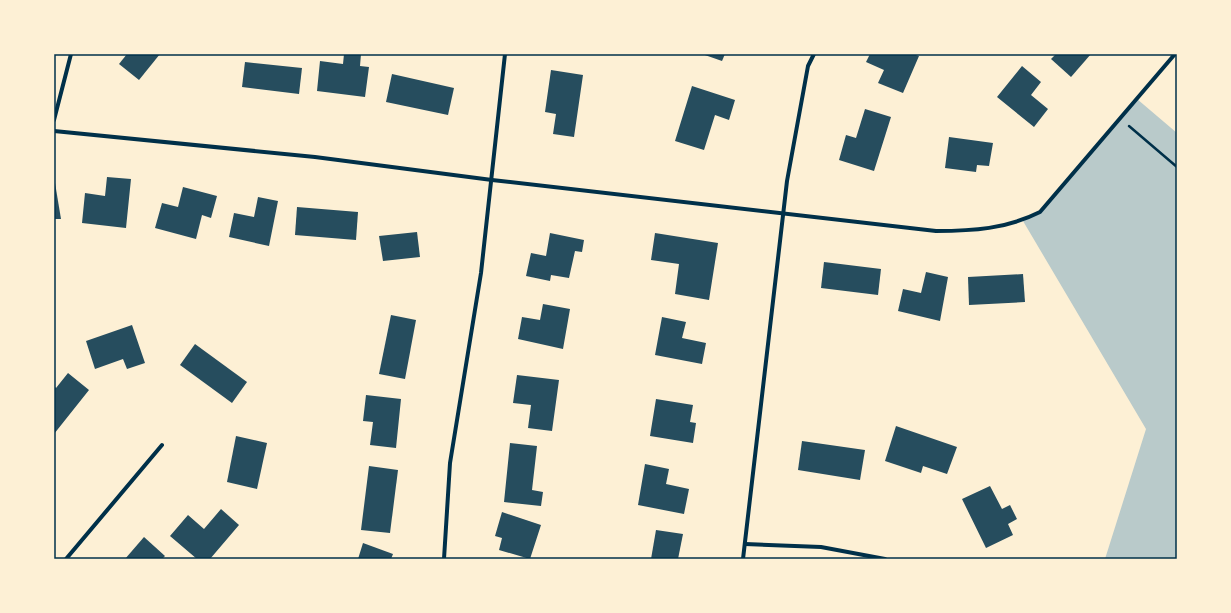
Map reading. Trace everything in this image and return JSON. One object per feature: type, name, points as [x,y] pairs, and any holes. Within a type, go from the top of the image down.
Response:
[{"type":"street","points":[[54,120],[71,54]]},
{"type":"street","points":[[444,559],[450,463],[481,273],[505,54]]},
{"type":"street","points":[[743,559],[788,181],[808,66],[814,54]]},
{"type":"street","points":[[54,131],[315,157],[492,180],[936,231],[975,231],[1023,221],[1040,212],[1175,54]]},
{"type":"street","points":[[66,559],[162,445]]},
{"type":"street","points":[[745,544],[821,547],[885,559]]},
{"type":"path","points":[[1120,118],[1177,167]]},
{"type":"shaded area","points":[[1137,99],[1177,133],[1177,559],[1105,559],[1146,429],[1023,221],[1040,212]]},
{"type":"building","points":[[127,54],[160,54],[139,80],[119,64]]},
{"type":"building","points":[[344,54],[361,54],[360,66],[369,67],[365,97],[317,91],[320,61],[343,64]]},
{"type":"building","points":[[702,54],[725,54],[722,61]]},
{"type":"building","points":[[870,54],[913,54],[919,56],[903,93],[878,83],[884,70],[866,62]]},
{"type":"building","points":[[1056,54],[1091,54],[1071,77],[1051,59]]},
{"type":"building","points":[[245,62],[302,68],[299,94],[242,87]]},
{"type":"building","points":[[1022,66],[1041,82],[1031,95],[1048,109],[1034,127],[997,97]]},
{"type":"building","points":[[551,70],[583,75],[574,137],[553,134],[556,114],[545,112]]},
{"type":"building","points":[[392,74],[454,88],[448,115],[386,102]]},
{"type":"building","points":[[692,86],[735,100],[729,120],[715,115],[704,150],[675,141]]},
{"type":"building","points":[[865,109],[891,117],[874,171],[839,160],[846,135],[856,138]]},
{"type":"building","points":[[949,137],[993,143],[989,166],[977,165],[976,172],[945,168]]},
{"type":"building","points":[[54,177],[61,219],[54,219]]},
{"type":"building","points":[[107,177],[131,179],[126,228],[82,223],[85,193],[105,196]]},
{"type":"building","points":[[183,187],[217,196],[211,218],[202,215],[196,239],[155,228],[162,203],[178,207]]},
{"type":"building","points":[[258,197],[278,201],[269,246],[229,237],[234,213],[254,217]]},
{"type":"building","points":[[297,207],[358,212],[356,240],[295,235]]},
{"type":"building","points":[[417,232],[420,257],[383,261],[379,236]]},
{"type":"building","points":[[550,233],[584,240],[582,252],[575,251],[569,278],[551,275],[550,281],[526,276],[531,253],[546,256]]},
{"type":"building","points":[[655,233],[718,243],[709,300],[675,294],[679,264],[651,260]]},
{"type":"building","points":[[824,262],[881,269],[878,295],[821,288]]},
{"type":"building","points":[[926,272],[948,277],[940,321],[898,311],[903,289],[921,293]]},
{"type":"building","points":[[1023,274],[1025,302],[969,305],[968,277]]},
{"type":"building","points":[[543,304],[570,309],[563,349],[518,339],[522,317],[540,320]]},
{"type":"building","points":[[391,315],[416,320],[405,379],[379,374]]},
{"type":"building","points":[[662,317],[686,322],[682,338],[706,343],[702,364],[655,355]]},
{"type":"building","points":[[132,325],[145,363],[127,369],[123,359],[95,369],[86,341]]},
{"type":"building","points":[[195,344],[247,382],[232,403],[180,365]]},
{"type":"building","points":[[68,373],[89,390],[54,434],[54,386],[56,388]]},
{"type":"building","points":[[517,375],[559,380],[552,431],[528,428],[531,405],[513,403]]},
{"type":"building","points":[[366,395],[401,399],[396,448],[370,445],[373,422],[363,421]]},
{"type":"building","points":[[656,399],[693,405],[690,422],[696,423],[693,443],[650,436]]},
{"type":"building","points":[[896,426],[957,447],[947,474],[923,466],[921,473],[885,461]]},
{"type":"building","points":[[236,436],[267,443],[257,489],[227,482]]},
{"type":"building","points":[[802,441],[865,450],[860,480],[798,470]]},
{"type":"building","points":[[510,443],[537,446],[532,490],[543,492],[541,506],[504,502]]},
{"type":"building","points":[[645,464],[669,469],[666,484],[689,489],[684,514],[638,505]]},
{"type":"building","points":[[369,466],[398,470],[390,533],[361,530]]},
{"type":"building","points":[[990,486],[1002,509],[1010,505],[1017,519],[1008,524],[1013,535],[986,548],[962,499]]},
{"type":"building","points":[[221,509],[239,525],[210,559],[197,559],[170,536],[188,515],[204,529]]},
{"type":"building","points":[[502,512],[541,525],[530,559],[499,550],[502,538],[495,536]]},
{"type":"building","points":[[656,530],[683,534],[678,559],[651,559]]},
{"type":"building","points":[[144,537],[165,556],[162,559],[125,559]]},
{"type":"building","points":[[363,543],[393,554],[391,559],[358,559]]}]
